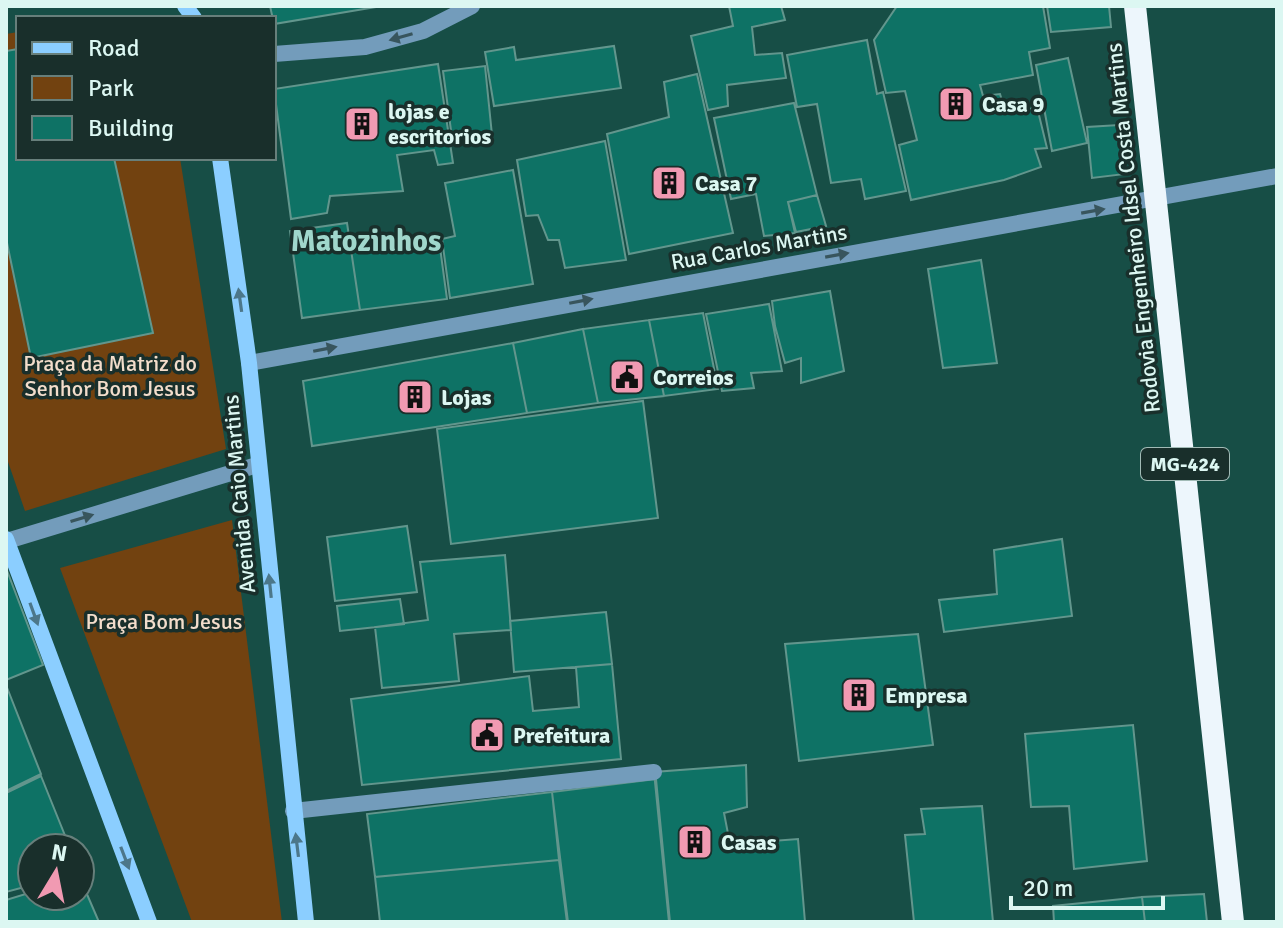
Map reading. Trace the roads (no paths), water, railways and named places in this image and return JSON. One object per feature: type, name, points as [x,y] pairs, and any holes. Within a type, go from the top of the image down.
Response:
[{"type":"highway","name":"Rodovia Engenheiro Idsel Costa Martins","points":[[1135,6],[1233,922]]},
{"type":"main road","name":"Avenida Caio Martins","points":[[220,160],[249,363],[306,922]]},
{"type":"main road","points":[[7,540],[149,922]]},
{"type":"street","points":[[276,54],[365,47],[423,31],[472,6]]},
{"type":"street","name":"Rua Carlos Martins","points":[[249,363],[1277,176]]},
{"type":"street","points":[[7,540],[257,465]]},
{"type":"street","points":[[293,811],[654,772]]},
{"type":"place","name":"Casa 9","points":[[956,104]]},
{"type":"place","name":"lojas e escritorios","points":[[362,124]]},
{"type":"place","name":"Casa 7","points":[[669,183]]},
{"type":"place","name":"Correios","points":[[627,377]]},
{"type":"place","name":"Lojas","points":[[415,397]]},
{"type":"place","name":"Empresa","points":[[859,695]]},
{"type":"place","name":"Prefeitura","points":[[487,735]]},
{"type":"place","name":"Casas","points":[[695,842]]},
{"type":"district","name":"Matozinhos","points":[[366,241]]},
{"type":"park label","name":"Praça da Matriz do Senhor Bom Jesus","points":[[110,376]]},
{"type":"park label","name":"Praça Bom Jesus","points":[[164,621]]}]
